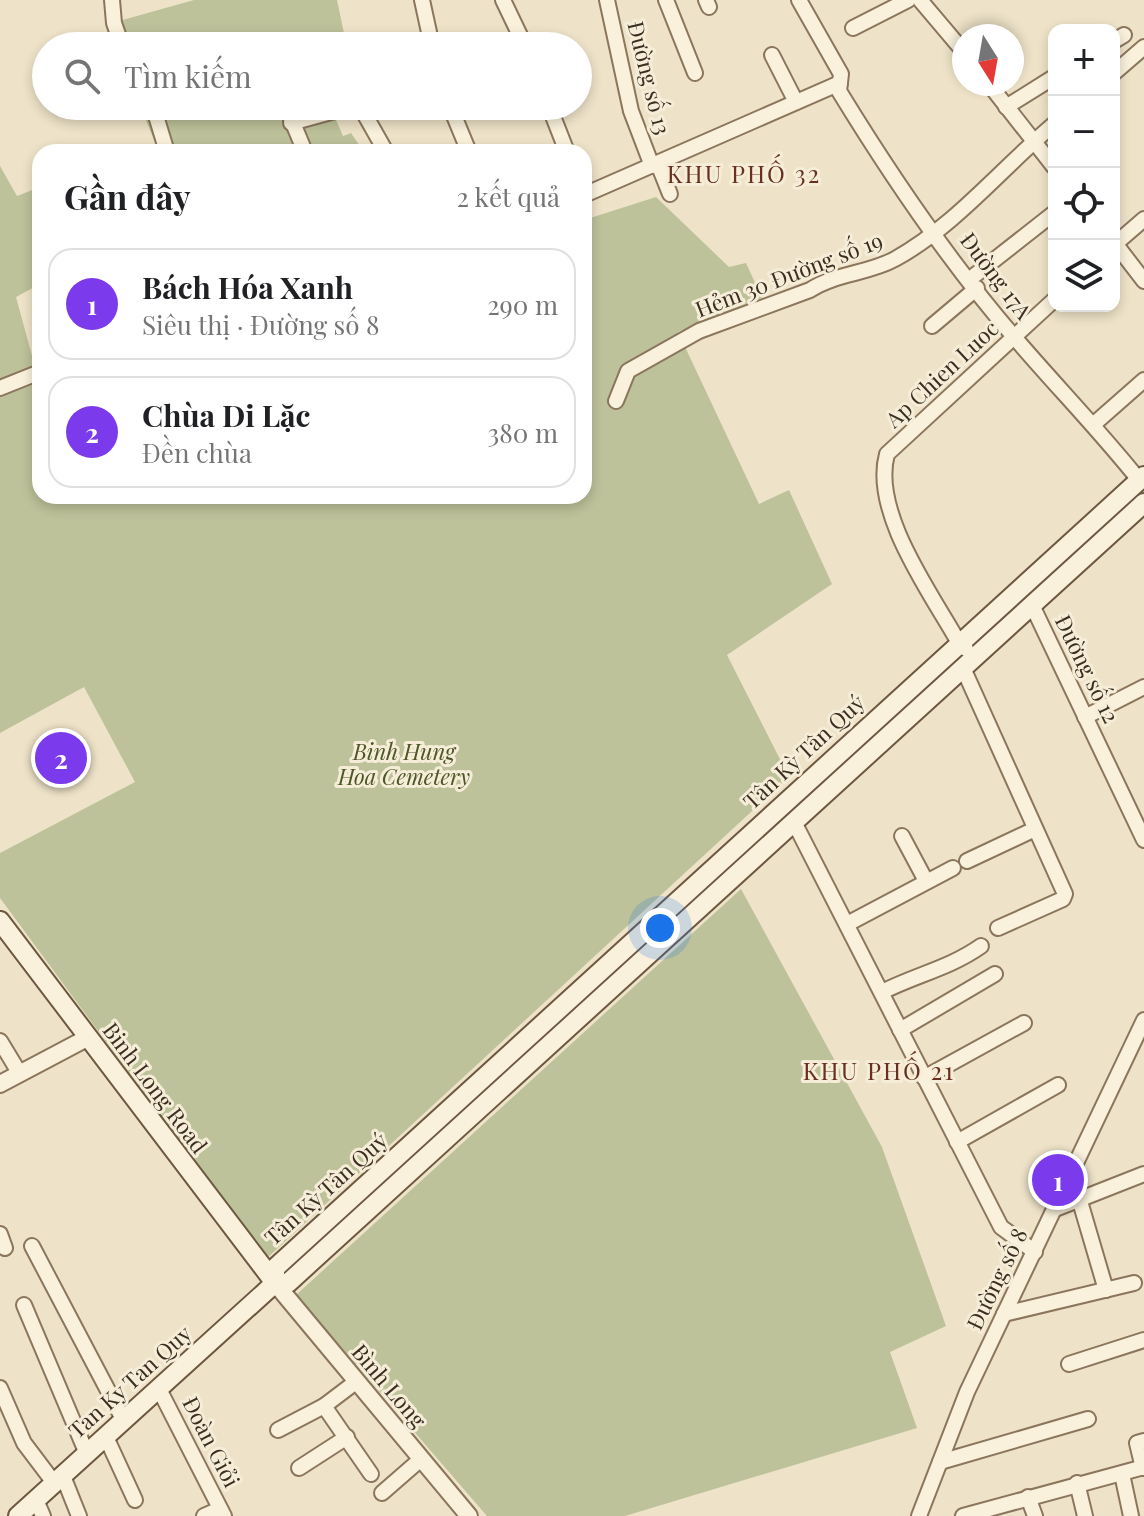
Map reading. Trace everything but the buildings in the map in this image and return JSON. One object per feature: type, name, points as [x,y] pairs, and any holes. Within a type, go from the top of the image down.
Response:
[{"type":"main road","name":"Tân Kỳ Tân Quý","points":[[1142,478],[275,1268],[275,1283],[288,1283],[1144,503]]},
{"type":"main road","name":"Binh Long Road","points":[[0,921],[275,1283]]},
{"type":"main road","name":"Tan Ky Tan Quy","points":[[18,1516],[39,1508],[59,1480],[275,1283]]},
{"type":"street","points":[[112,0],[117,32]]},
{"type":"street","points":[[422,0],[429,32]]},
{"type":"street","points":[[503,0],[517,32]]},
{"type":"street","name":"Đường số 13","points":[[607,0],[627,99],[670,194]]},
{"type":"street","points":[[666,0],[695,73]]},
{"type":"street","name":"Đường 17A","points":[[799,0],[841,74],[839,91],[935,232],[1014,337],[1142,478]]},
{"type":"street","points":[[853,28],[908,0]]},
{"type":"street","points":[[920,0],[952,38]]},
{"type":"street","points":[[1120,68],[1144,47]]},
{"type":"street","points":[[772,55],[796,102]]},
{"type":"street","points":[[1006,107],[1048,81]]},
{"type":"street","points":[[592,192],[840,83]]},
{"type":"street","points":[[998,96],[1048,159]]},
{"type":"street","points":[[157,120],[165,144]]},
{"type":"street","points":[[290,120],[301,144]]},
{"type":"street","points":[[291,123],[302,120]]},
{"type":"street","points":[[368,120],[381,144]]},
{"type":"street","points":[[456,120],[466,144]]},
{"type":"street","points":[[554,120],[564,144]]},
{"type":"street","name":"Hẻm 30 Đường số 19","points":[[616,401],[628,371],[699,331],[810,290],[826,280],[863,272],[895,259],[935,232],[1048,129]]},
{"type":"street","points":[[932,326],[974,283],[1048,218]]},
{"type":"street","points":[[1118,240],[1144,219]]},
{"type":"street","points":[[1120,251],[1144,281]]},
{"type":"street","name":"Ap Chien Luoc","points":[[969,662],[912,560],[888,506],[882,473],[887,454],[1048,306]]},
{"type":"street","points":[[0,388],[32,375]]},
{"type":"street","points":[[1094,424],[1144,380]]},
{"type":"street","name":"Đường số 12","points":[[1032,605],[1122,788],[1144,840]]},
{"type":"street","points":[[969,662],[1065,896],[998,928]]},
{"type":"street","points":[[1085,717],[1144,687]]},
{"type":"street","points":[[794,822],[849,923],[1001,1227],[1035,1252]]},
{"type":"street","points":[[967,861],[1035,829]]},
{"type":"street","points":[[902,836],[926,881]]},
{"type":"street","points":[[849,923],[953,868]]},
{"type":"street","points":[[882,992],[912,976],[952,964],[981,946]]},
{"type":"street","points":[[900,1030],[995,974]]},
{"type":"street","name":"Đường số 8","points":[[919,1516],[1004,1314],[1144,1020]]},
{"type":"street","points":[[924,1078],[1024,1023]]},
{"type":"street","points":[[0,1084],[87,1038]]},
{"type":"street","points":[[0,1041],[20,1074]]},
{"type":"street","points":[[1126,1059],[1144,1052]]},
{"type":"street","points":[[957,1142],[1058,1085]]},
{"type":"street","points":[[1055,1209],[1144,1174]]},
{"type":"street","points":[[1079,1198],[1106,1290]]},
{"type":"street","points":[[32,1246],[124,1421]]},
{"type":"street","name":"Bình Long","points":[[275,1283],[469,1516]]},
{"type":"street","points":[[1004,1314],[1134,1283]]},
{"type":"street","points":[[24,1305],[87,1454]]},
{"type":"street","points":[[1069,1364],[1144,1340]]},
{"type":"street","points":[[278,1430],[324,1406],[357,1381]]},
{"type":"street","points":[[0,1388],[24,1443],[59,1480],[79,1516]]},
{"type":"street","name":"Đoàn Giỏi","points":[[159,1389],[222,1512]]},
{"type":"street","points":[[324,1406],[371,1474]]},
{"type":"street","points":[[940,1462],[1088,1419]]},
{"type":"street","points":[[106,1437],[135,1500]]},
{"type":"street","points":[[299,1468],[347,1437]]},
{"type":"street","points":[[963,1516],[1143,1467],[1137,1443],[1144,1441]]},
{"type":"street","points":[[382,1493],[421,1459]]},
{"type":"street","points":[[1122,1474],[1131,1516]]},
{"type":"street","points":[[1077,1483],[1085,1516]]},
{"type":"street","points":[[1028,1497],[1035,1516]]},
{"type":"street","points":[[204,1516],[222,1512]]},
{"type":"green space","points":[[194,0],[337,0],[344,32],[110,32],[119,21]]},
{"type":"green space","points":[[146,120],[336,120],[343,136],[351,133],[359,144],[156,144]]},
{"type":"green space","name":"Binh Hung Hoa Cemetery","points":[[0,166],[17,196],[32,190],[32,288],[16,297],[32,356],[32,504],[592,504],[592,217],[656,197],[729,267],[746,263],[762,298],[678,332],[759,504],[789,490],[832,584],[727,655],[789,777],[266,1259],[0,898],[0,853],[135,782],[84,687],[0,733]]},
{"type":"green space","points":[[741,889],[882,1147],[946,1326],[890,1352],[917,1428],[625,1516],[487,1516],[296,1295]]},
{"type":"place","name":"Chùa Di Lặc","points":[[61,758]]},
{"type":"place","name":"Bách Hóa Xanh","points":[[1058,1180]]},
{"type":"district","name":"KHU PHỐ 32","points":[[744,175]]},
{"type":"district","name":"KHU PHỐ 21","points":[[879,1072]]}]
